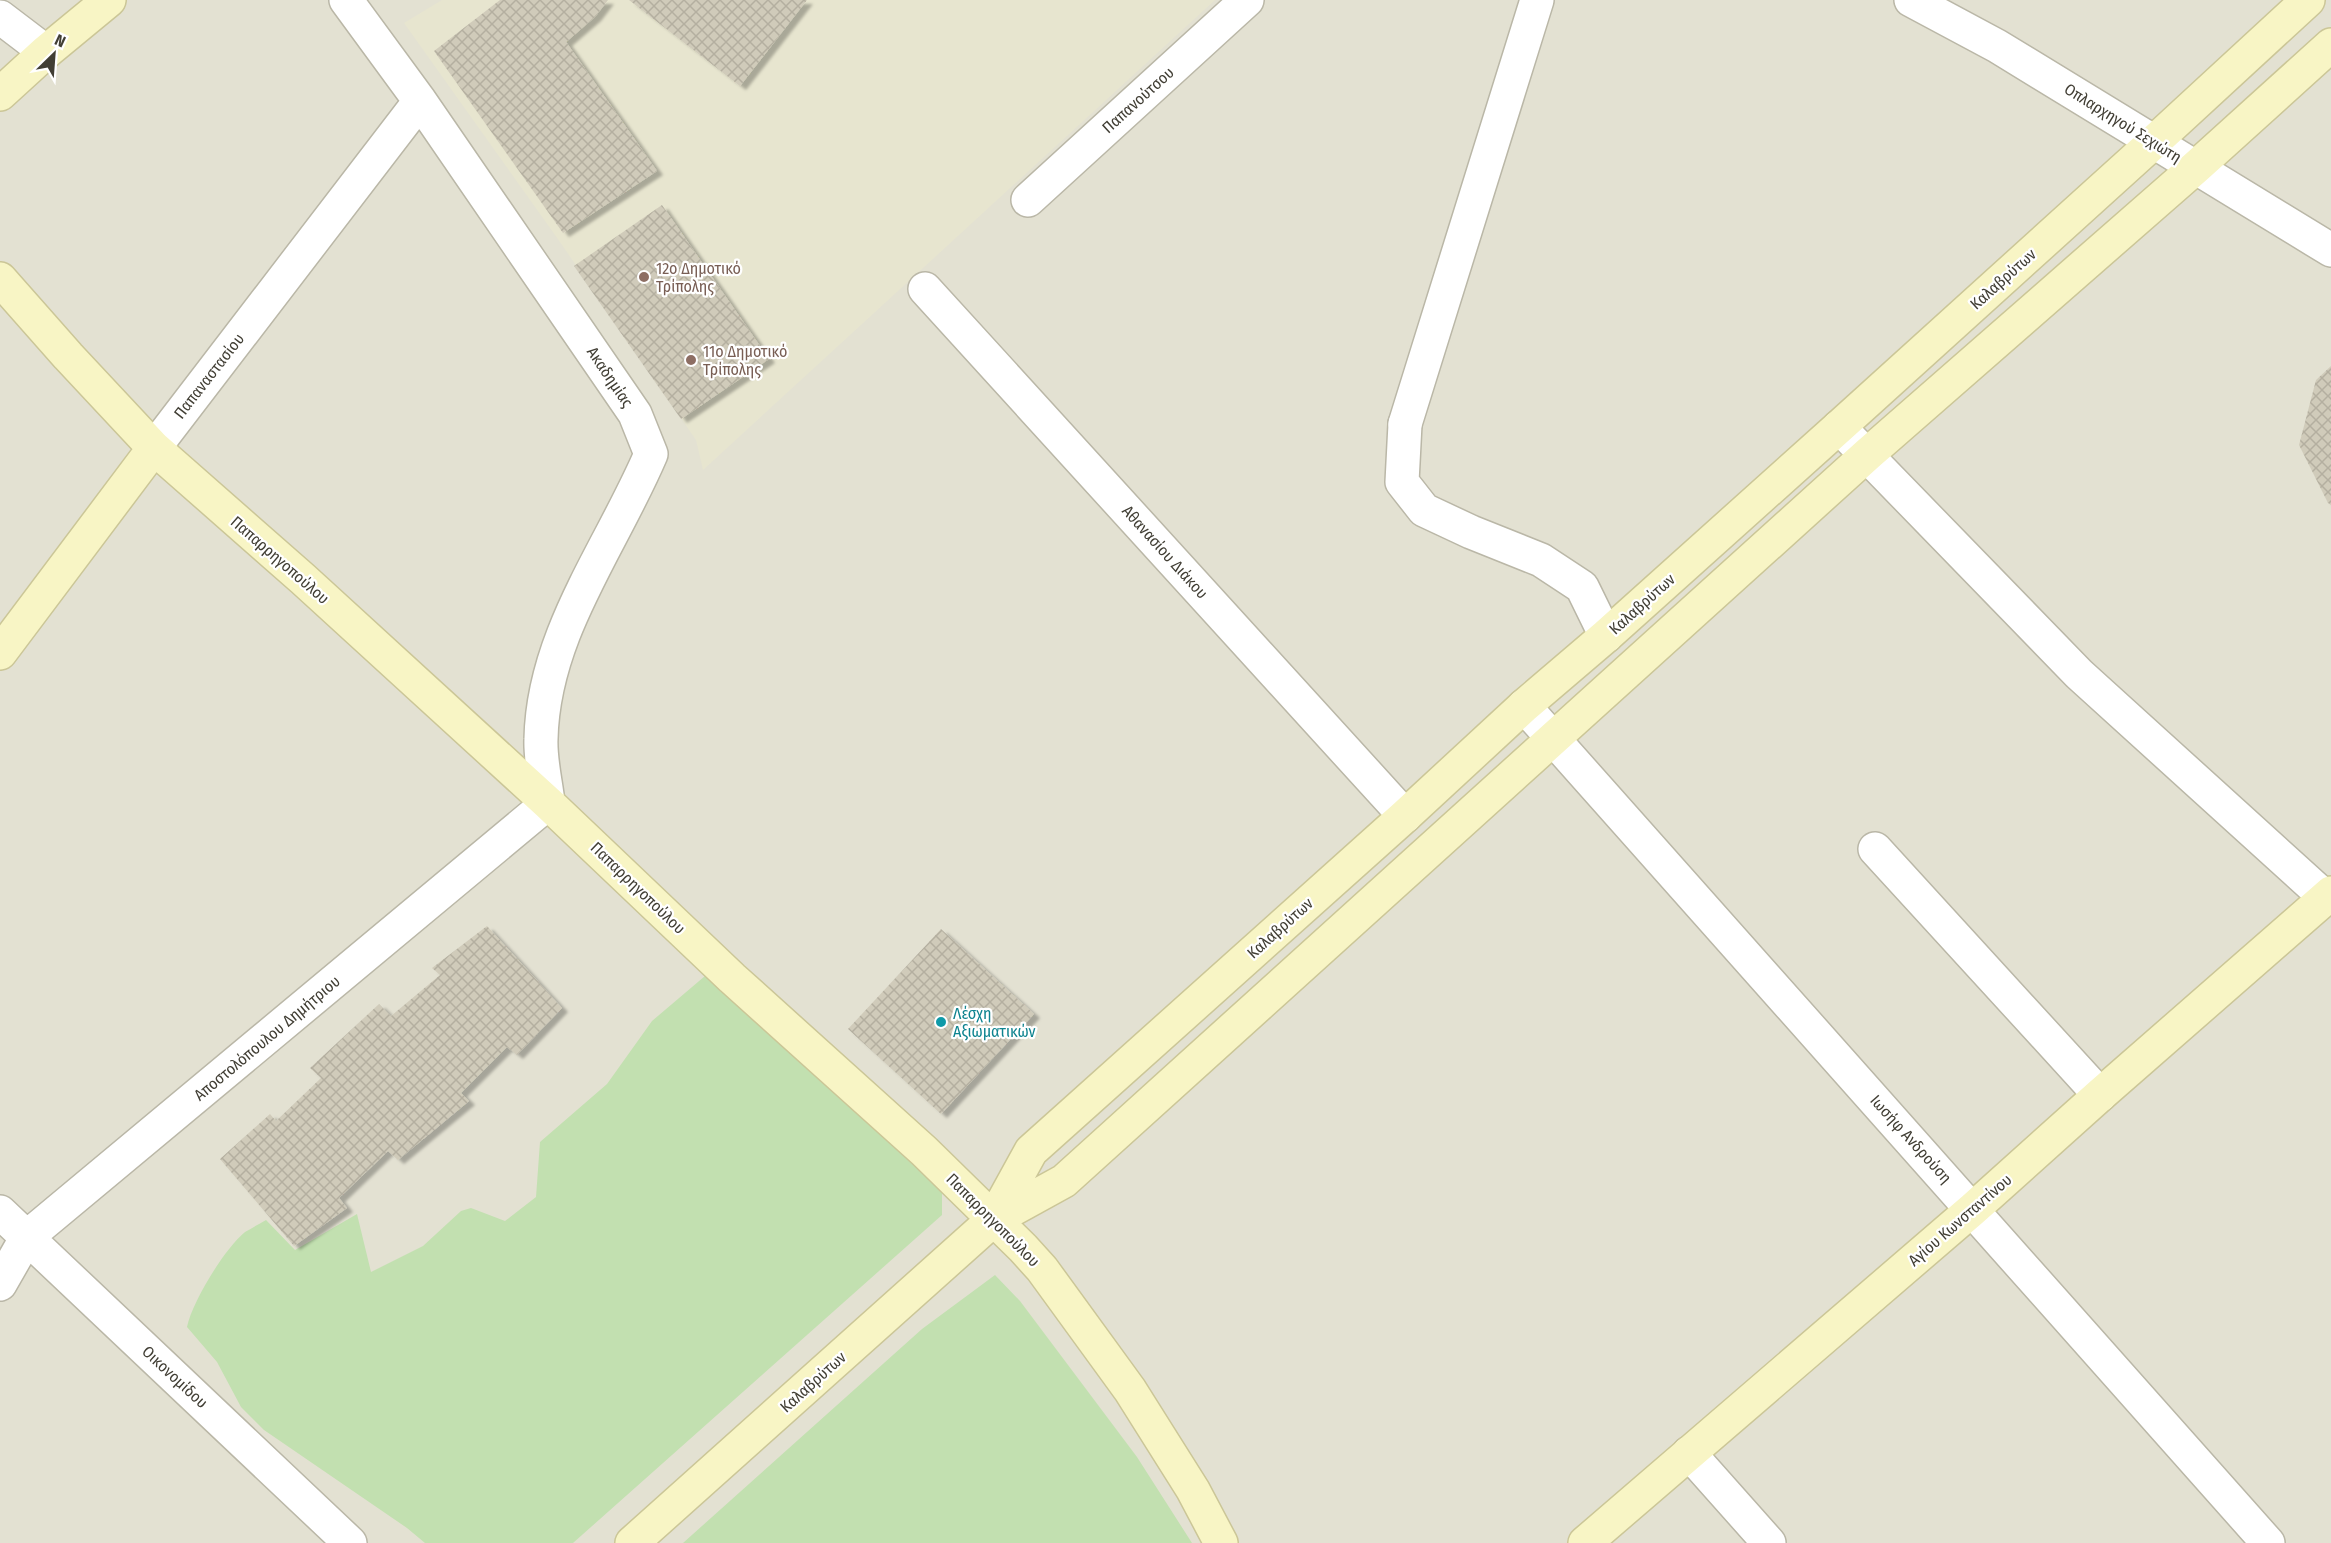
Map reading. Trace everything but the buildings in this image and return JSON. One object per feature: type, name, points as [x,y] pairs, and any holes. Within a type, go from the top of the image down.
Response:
[{"type":"main road","points":[[0,94],[109,0]]},
{"type":"main road","name":"Καλαβρύτων","points":[[993,1220],[1031,1151],[1405,816],[1524,706],[1606,636],[1839,427],[2308,0]]},
{"type":"main road","name":"Καλαβρύτων","points":[[632,1543],[993,1220],[1064,1181],[1868,454],[2195,168],[2331,45]]},
{"type":"main road","name":"Παπαρρηγοπούλου","points":[[0,279],[153,448],[303,579],[548,803],[732,978],[924,1151],[1042,1269],[1130,1390],[1193,1490],[1221,1543]]},
{"type":"main road","name":"Παπαναστασίου","points":[[0,653],[153,448]]},
{"type":"main road","name":"Αγίου Κωνσταντίνου","points":[[1586,1543],[1973,1209],[2328,895]]},
{"type":"street","name":"Ακαδημίας","points":[[346,0],[420,101],[635,414],[651,454],[555,651],[544,703],[541,741],[548,803]]},
{"type":"street","name":"Παπανούτσου","points":[[1028,201],[1247,0]]},
{"type":"street","points":[[1537,0],[1405,424],[1402,482],[1424,510],[1541,560],[1582,587],[1606,636]]},
{"type":"street","name":"Οπλαρχηγού Σεχιώτη","points":[[1911,0],[1997,46],[2331,250]]},
{"type":"street","points":[[0,17],[46,52]]},
{"type":"street","name":"Παπαναστασίου","points":[[153,448],[420,101]]},
{"type":"street","name":"Αθανασίου Διάκου","points":[[925,288],[1405,816]]},
{"type":"street","points":[[1839,427],[1868,454],[2079,674],[2328,895]]},
{"type":"street","name":"Ιωσήφ Ανδρούση","points":[[1524,706],[2268,1543]]},
{"type":"street","name":"Αποστολόπουλου Δημήτριου","points":[[0,1284],[27,1237],[548,803]]},
{"type":"street","points":[[1875,849],[2100,1095]]},
{"type":"street","name":"Οικονομίδου","points":[[0,1212],[350,1543]]},
{"type":"street","points":[[1689,1453],[1769,1543]]},
{"type":"shaded area","points":[[0,0],[2331,0],[2331,1543],[0,1543]]},
{"type":"shaded area","points":[[442,0],[1215,0],[703,470],[696,440],[560,242],[404,23]]},
{"type":"green space","points":[[705,976],[942,1184],[942,1215],[573,1543],[425,1543],[407,1528],[264,1430],[241,1407],[217,1362],[187,1327],[195,1304],[210,1276],[228,1250],[245,1232],[266,1220],[295,1250],[357,1214],[371,1272],[423,1246],[461,1211],[471,1208],[505,1221],[536,1197],[540,1142],[607,1084],[652,1021]]},
{"type":"green space","points":[[995,1275],[1020,1301],[1137,1457],[1192,1543],[683,1543],[922,1329]]},
{"type":"place","name":"12ο Δημοτικό Τρίπολης","points":[[644,277]]},
{"type":"place","name":"11ο Δημοτικό Τρίπολης","points":[[691,360]]},
{"type":"place","name":"Λέσχη Αξιωματικών","points":[[941,1022]]}]
